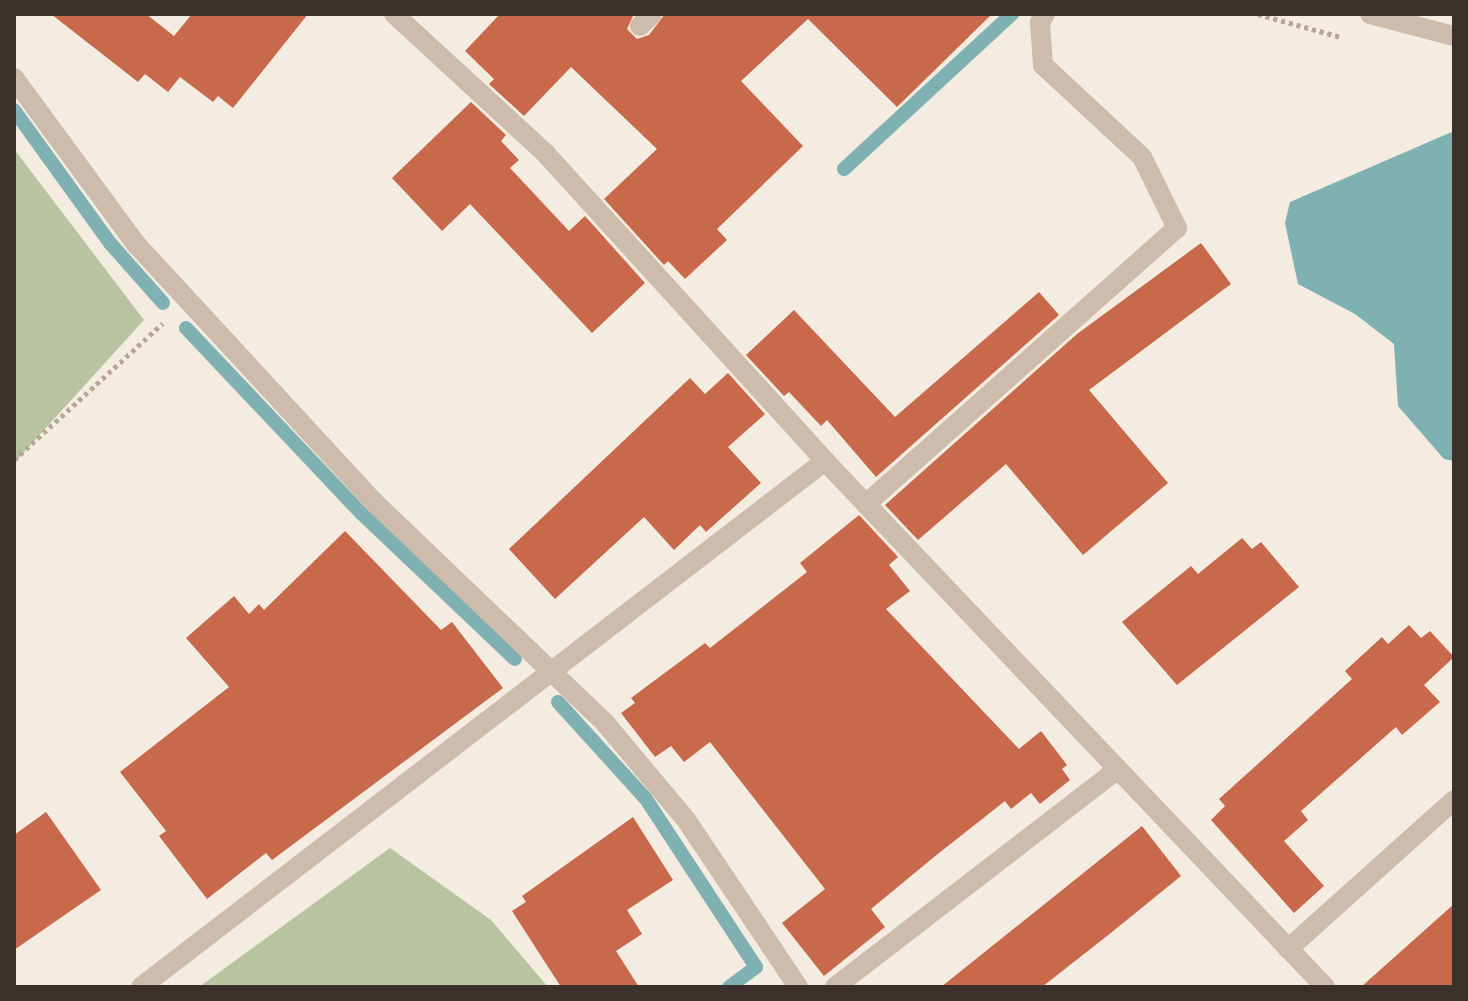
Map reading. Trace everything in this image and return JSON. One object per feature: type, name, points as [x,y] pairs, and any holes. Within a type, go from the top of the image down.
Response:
[{"type":"street","points":[[394,14],[546,154],[825,461],[1325,987]]},
{"type":"street","points":[[866,504],[1177,228],[1142,157],[1043,65],[1040,22],[1045,14]]},
{"type":"street","points":[[1370,14],[1454,36]]},
{"type":"street","points":[[14,78],[136,244],[374,502],[557,671],[687,821],[798,987]]},
{"type":"street","points":[[141,987],[557,671],[825,461]]},
{"type":"street","points":[[835,987],[1118,769]]},
{"type":"street","points":[[1288,949],[1454,800]]},
{"type":"path","points":[[14,460],[189,300]]},
{"type":"green space","points":[[14,149],[144,320],[14,463]]},
{"type":"green space","points":[[390,848],[491,920],[548,987],[199,987]]},
{"type":"water","points":[[1454,131],[1454,461],[1444,459],[1398,406],[1394,344],[1355,314],[1298,284],[1285,223],[1290,202]]},
{"type":"building","points":[[51,14],[146,14],[174,36],[192,14],[308,14],[233,108],[218,96],[213,102],[180,77],[168,92],[145,74],[138,82]]},
{"type":"building","points":[[500,14],[634,14],[627,29],[637,39],[649,35],[665,14],[992,14],[897,107],[808,19],[741,81],[803,146],[717,229],[727,240],[685,279],[668,261],[664,265],[604,199],[657,149],[571,67],[524,116],[489,84],[494,79],[465,51]]},
{"type":"building","points":[[471,102],[506,135],[501,141],[519,160],[510,168],[569,231],[585,216],[645,283],[592,333],[470,204],[442,231],[392,178]]},
{"type":"building","points":[[1201,243],[1231,284],[1089,390],[1168,483],[1083,555],[1006,464],[918,540],[885,505],[1077,334]]},
{"type":"building","points":[[1039,292],[1059,315],[876,477],[827,420],[821,426],[789,392],[784,396],[746,355],[794,310],[895,417]]},
{"type":"building","points":[[728,373],[765,414],[728,447],[761,483],[706,532],[700,525],[674,550],[644,517],[555,599],[509,549],[690,378],[705,394]]},
{"type":"building","points":[[859,515],[898,557],[889,565],[910,591],[886,609],[1019,749],[1041,731],[1067,765],[1062,769],[1070,780],[1040,804],[1031,793],[1011,809],[1005,801],[934,857],[871,909],[885,927],[824,976],[782,923],[825,889],[710,742],[684,762],[671,746],[655,757],[621,713],[635,703],[631,698],[705,643],[710,648],[807,572],[800,563]]},
{"type":"building","points":[[345,531],[441,630],[452,622],[503,688],[272,860],[266,853],[207,899],[159,836],[166,831],[120,772],[229,687],[186,638],[234,596],[249,614],[259,604],[264,610]]},
{"type":"building","points":[[1242,538],[1252,549],[1261,542],[1299,587],[1177,685],[1122,622],[1191,566],[1198,574]]},
{"type":"building","points":[[1409,625],[1421,638],[1430,631],[1454,657],[1424,685],[1440,702],[1402,735],[1396,727],[1301,811],[1308,820],[1284,841],[1324,886],[1294,913],[1211,820],[1225,806],[1219,799],[1352,679],[1345,671],[1382,637],[1388,644]]},
{"type":"building","points":[[46,812],[101,890],[14,950],[14,835]]},
{"type":"building","points":[[633,817],[673,880],[627,910],[642,934],[616,951],[639,987],[561,987],[512,911],[526,902],[522,896]]},
{"type":"building","points":[[1142,826],[1181,876],[1112,932],[1042,987],[941,987]]},
{"type":"building","points":[[1454,904],[1454,987],[1361,987]]},
{"type":"waterway","points":[[844,169],[1012,14]]},
{"type":"waterway","points":[[14,110],[110,243],[163,303]]},
{"type":"waterway","points":[[186,328],[361,513],[515,659]]},
{"type":"waterway","points":[[558,702],[646,799],[756,967],[729,987]]}]
